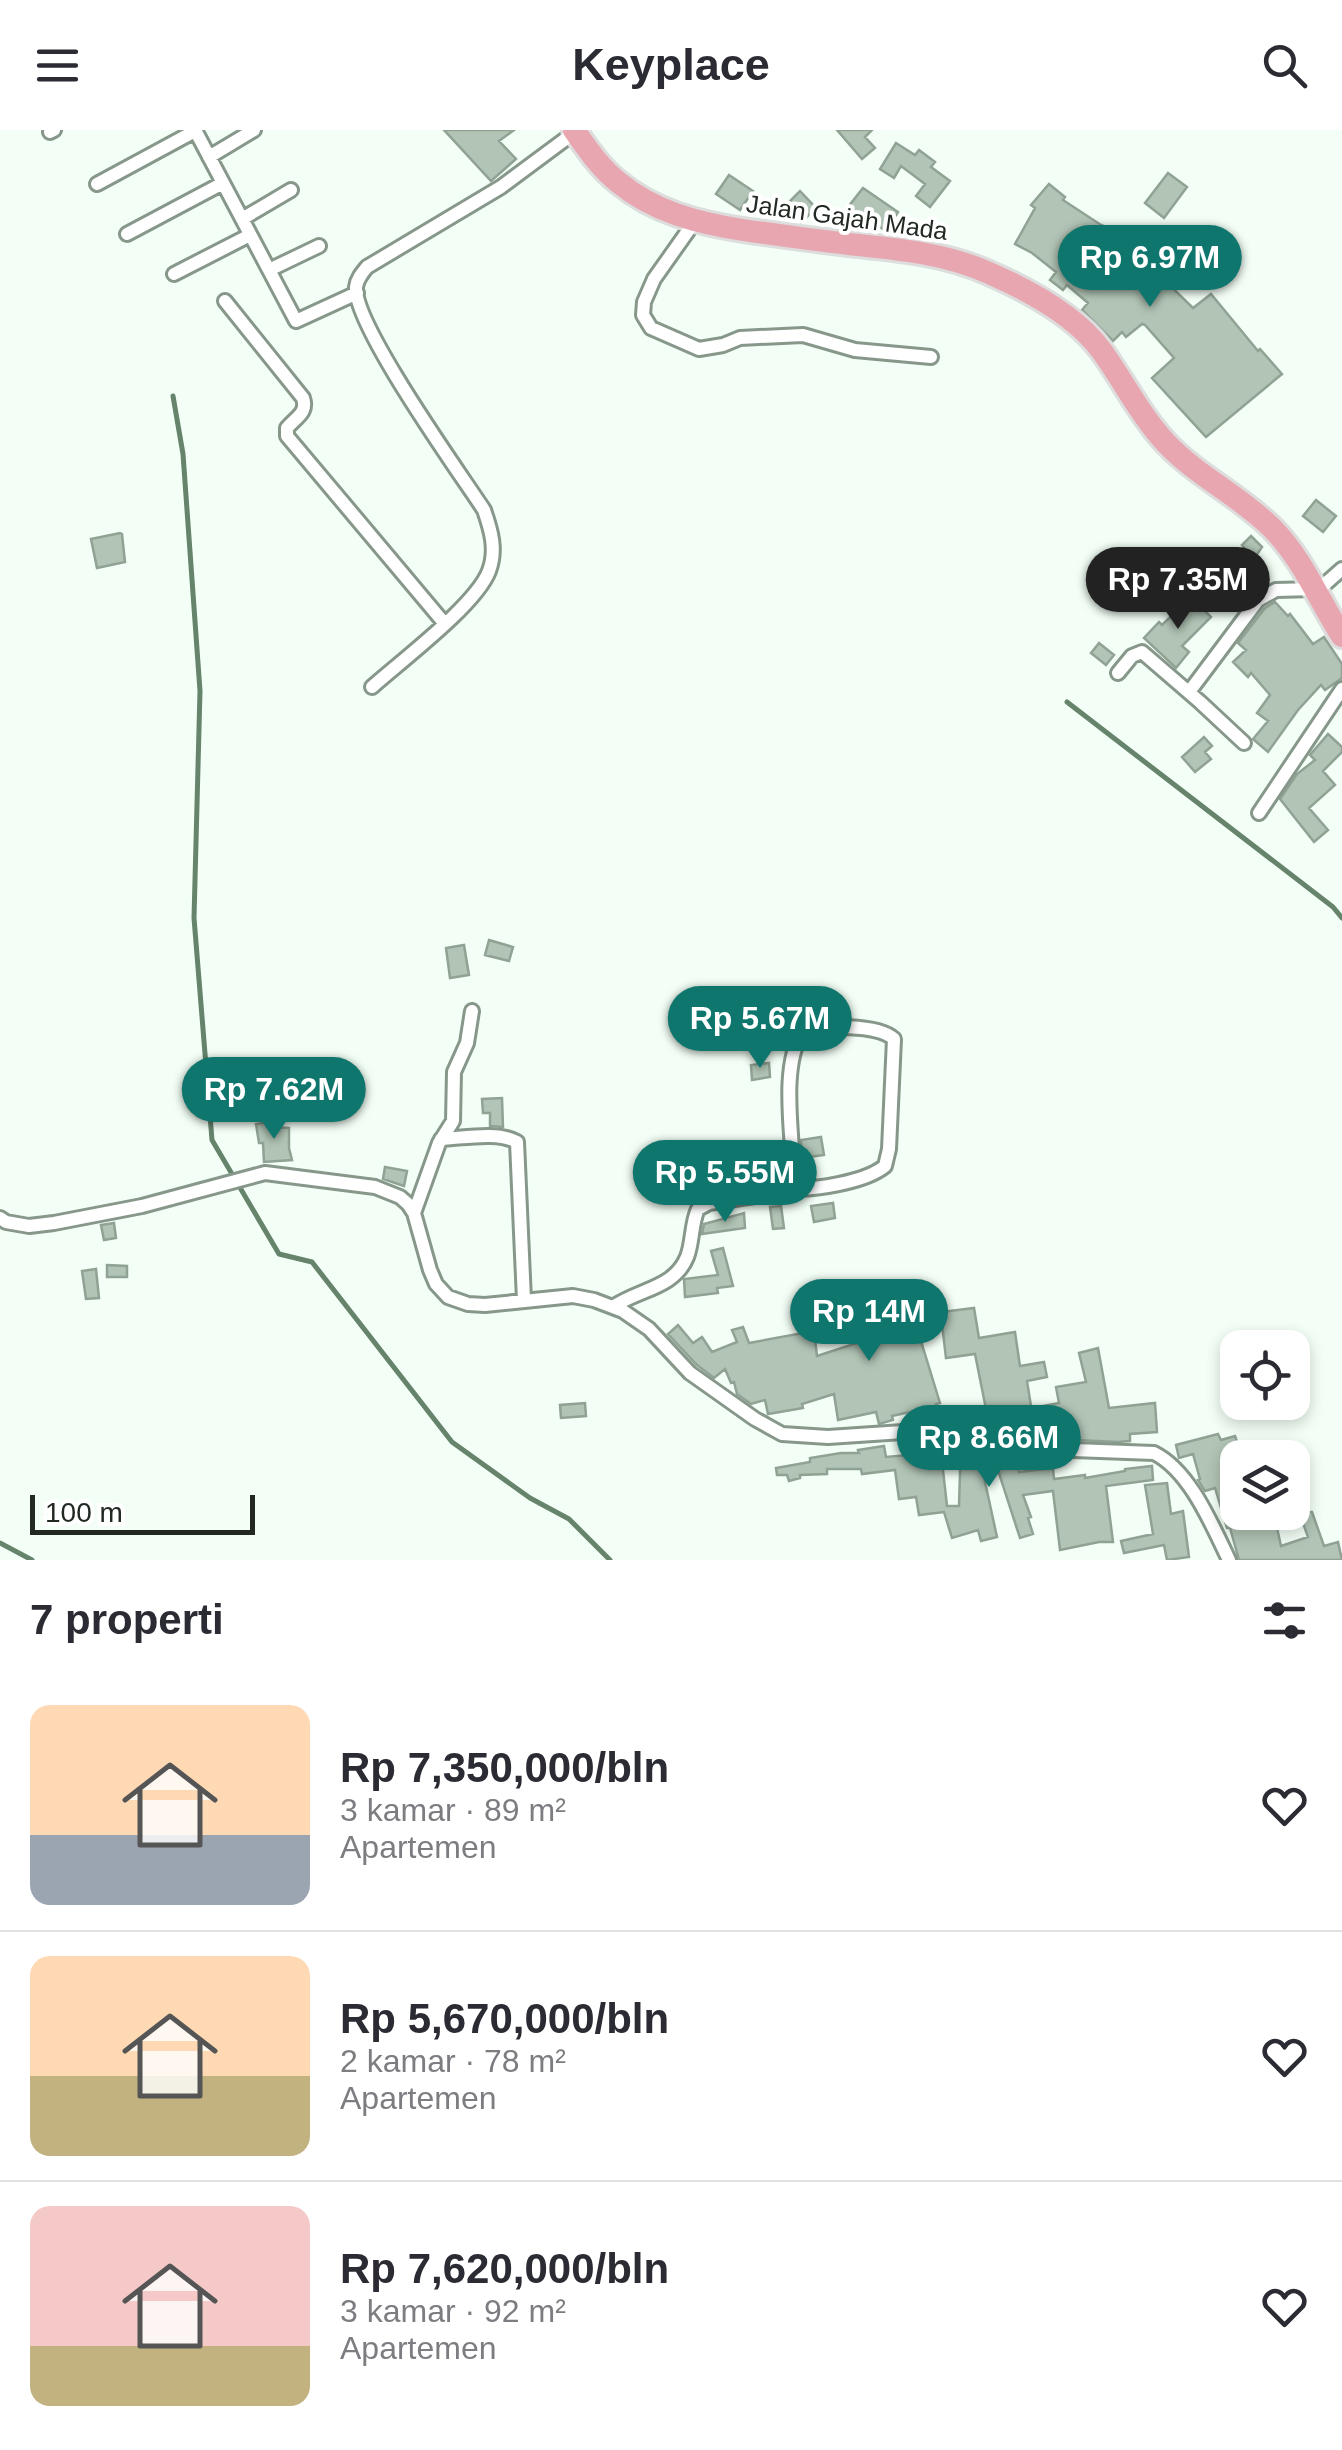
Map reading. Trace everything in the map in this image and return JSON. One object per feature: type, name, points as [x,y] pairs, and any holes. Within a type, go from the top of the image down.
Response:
[{"type":"highway","name":"Jalan Gajah Mada","points":[[574,131],[594,158],[626,188],[660,208],[694,221],[936,255],[1028,292],[1091,338],[1164,441],[1276,531],[1342,636]]},
{"type":"street","points":[[209,157],[254,130]]},
{"type":"street","points":[[97,184],[195,131],[296,321],[357,292]]},
{"type":"street","points":[[372,687],[479,589],[489,571],[492,533],[484,510],[380,350],[358,301],[356,286],[367,268],[501,187],[574,131]]},
{"type":"street","points":[[127,234],[223,184]]},
{"type":"street","points":[[242,218],[291,190]]},
{"type":"street","points":[[694,221],[654,280],[644,302],[643,316],[651,328],[699,349],[740,338],[803,335],[854,350],[930,358]]},
{"type":"street","points":[[174,274],[250,235]]},
{"type":"street","points":[[270,270],[319,246]]},
{"type":"street","points":[[225,301],[305,402],[302,414],[287,428],[287,436],[444,624]]},
{"type":"street","points":[[1188,692],[1258,600],[1276,590],[1316,590],[1342,569]]},
{"type":"street","points":[[1118,673],[1132,656],[1142,652],[1244,744]]},
{"type":"street","points":[[1260,813],[1342,688]]},
{"type":"street","points":[[414,1213],[441,1139],[453,1121],[454,1069],[467,1043],[472,1011]]},
{"type":"street","points":[[613,1307],[669,1281],[686,1258],[698,1209],[708,1203],[782,1192],[791,1185],[790,1073],[802,1032],[820,1027],[889,1033],[894,1038],[894,1078],[885,1166],[870,1175],[833,1184],[788,1188]]},
{"type":"street","points":[[441,1139],[502,1137],[517,1142],[524,1300]]},
{"type":"street","points":[[0,1218],[15,1224],[41,1225],[142,1206],[256,1174],[276,1173],[375,1186],[400,1197],[414,1213],[430,1270],[448,1297],[484,1305],[573,1296],[613,1307],[650,1329],[690,1373],[770,1430],[782,1434],[842,1436],[948,1429],[978,1432],[1046,1449],[1154,1453],[1181,1474],[1229,1560]]},
{"type":"building","points":[[444,130],[514,130],[499,141],[516,159],[491,181]]},
{"type":"building","points":[[837,130],[872,130],[865,137],[875,148],[862,159]]},
{"type":"building","points":[[896,143],[915,155],[919,150],[935,162],[931,167],[950,181],[930,207],[916,196],[925,184],[901,166],[894,178],[880,169]]},
{"type":"building","points":[[1168,173],[1187,187],[1164,218],[1145,203]]},
{"type":"building","points":[[729,175],[753,191],[740,210],[716,194]]},
{"type":"building","points":[[1049,184],[1065,197],[1063,200],[1101,225],[1154,247],[1159,241],[1171,253],[1154,270],[1193,308],[1211,294],[1282,374],[1206,437],[1152,378],[1174,358],[1145,325],[1126,337],[1122,332],[1113,341],[1082,310],[1088,303],[1067,285],[1063,290],[1050,280],[1056,272],[1015,244],[1035,208],[1031,205]]},
{"type":"building","points":[[863,188],[898,212],[886,231],[848,207]]},
{"type":"building","points":[[800,191],[816,208],[801,223],[785,206]]},
{"type":"building","points":[[1316,500],[1336,516],[1323,532],[1303,516]]},
{"type":"building","points":[[120,533],[125,562],[97,568],[91,539]]},
{"type":"building","points":[[1251,536],[1262,547],[1248,568],[1237,562],[1242,545]]},
{"type":"building","points":[[1191,597],[1211,617],[1182,646],[1189,652],[1176,668],[1144,638]]},
{"type":"building","points":[[1275,602],[1290,614],[1313,644],[1324,637],[1342,664],[1342,678],[1325,690],[1321,685],[1268,752],[1253,739],[1268,721],[1257,713],[1270,695],[1251,673],[1248,677],[1233,662],[1246,650],[1238,643],[1265,608]]},
{"type":"building","points":[[1099,643],[1114,655],[1106,665],[1091,653]]},
{"type":"building","points":[[1328,734],[1342,747],[1342,752],[1323,771],[1335,785],[1309,808],[1328,830],[1314,842],[1280,799],[1297,774],[1315,760],[1310,755]]},
{"type":"building","points":[[1204,737],[1212,746],[1205,752],[1211,759],[1195,772],[1182,757]]},
{"type":"building","points":[[489,940],[513,947],[509,961],[485,955]]},
{"type":"building","points":[[464,945],[469,975],[450,978],[446,948]]},
{"type":"building","points":[[769,1063],[770,1077],[752,1080],[751,1065]]},
{"type":"building","points":[[502,1098],[503,1127],[490,1126],[490,1113],[483,1113],[482,1099]]},
{"type":"building","points":[[270,1122],[271,1127],[289,1128],[292,1160],[264,1162],[256,1124]]},
{"type":"building","points":[[821,1137],[824,1155],[802,1158],[801,1140]]},
{"type":"building","points":[[385,1167],[407,1171],[404,1186],[383,1179]]},
{"type":"building","points":[[833,1203],[835,1218],[814,1222],[811,1206]]},
{"type":"building","points":[[781,1206],[784,1228],[773,1229],[770,1207]]},
{"type":"building","points":[[744,1213],[745,1228],[702,1234],[704,1224]]},
{"type":"building","points":[[114,1223],[116,1238],[104,1240],[101,1225]]},
{"type":"building","points":[[723,1248],[733,1286],[717,1288],[718,1293],[685,1297],[684,1279],[718,1275],[711,1251]]},
{"type":"building","points":[[107,1265],[127,1266],[127,1277],[107,1277]]},
{"type":"building","points":[[96,1269],[99,1298],[86,1299],[82,1271]]},
{"type":"building","points":[[908,1293],[911,1302],[934,1296],[942,1312],[974,1308],[979,1338],[1015,1332],[1020,1366],[1044,1362],[1047,1377],[1027,1381],[1031,1406],[986,1409],[975,1354],[946,1358],[942,1324],[917,1328],[940,1403],[936,1404],[938,1420],[924,1421],[923,1409],[892,1416],[893,1420],[879,1424],[876,1412],[838,1420],[834,1394],[802,1404],[803,1408],[768,1414],[765,1400],[751,1404],[737,1394],[725,1369],[714,1378],[668,1334],[678,1325],[693,1343],[702,1337],[712,1352],[737,1342],[732,1330],[743,1327],[749,1343],[814,1331],[817,1356],[857,1343],[852,1330],[876,1321],[869,1301]]},
{"type":"building","points":[[1098,1348],[1109,1408],[1155,1403],[1157,1432],[1130,1434],[1130,1441],[1117,1442],[1042,1438],[1024,1433],[1022,1410],[1059,1403],[1056,1387],[1086,1382],[1079,1353]]},
{"type":"building","points":[[585,1403],[586,1416],[561,1418],[560,1405]]},
{"type":"building","points":[[1218,1434],[1220,1505],[1215,1488],[1205,1491],[1198,1480],[1193,1454],[1179,1458],[1176,1445]]},
{"type":"building","points":[[961,1440],[974,1442],[973,1448],[989,1446],[990,1455],[1018,1453],[1019,1472],[1053,1468],[1054,1479],[1085,1478],[1152,1466],[1153,1480],[1106,1486],[1113,1542],[1060,1550],[1053,1491],[1023,1495],[1033,1534],[1020,1538],[996,1464],[982,1468],[997,1537],[981,1541],[978,1530],[952,1538],[944,1512],[919,1515],[916,1497],[899,1499],[895,1470],[862,1474],[861,1469],[827,1469],[827,1474],[800,1475],[789,1481],[787,1475],[777,1475],[776,1468],[810,1462],[810,1458],[884,1446],[886,1457],[941,1452],[947,1506],[959,1506]]},
{"type":"building","points":[[1167,1483],[1171,1514],[1183,1511],[1189,1557],[1167,1560],[1164,1545],[1124,1553],[1121,1541],[1153,1534],[1145,1485]]},
{"type":"building","points":[[1312,1512],[1324,1546],[1338,1542],[1342,1560],[1239,1560],[1231,1530],[1278,1530],[1281,1546],[1308,1537],[1305,1530],[1310,1530]]},
{"type":"waterway","points":[[173,396],[183,454],[200,691],[194,918],[212,1140],[279,1254],[312,1262],[452,1442],[530,1498],[569,1519],[610,1560]]},
{"type":"waterway","points":[[1067,702],[1333,907],[1342,918]]},
{"type":"waterway","points":[[0,1543],[32,1560]]}]
